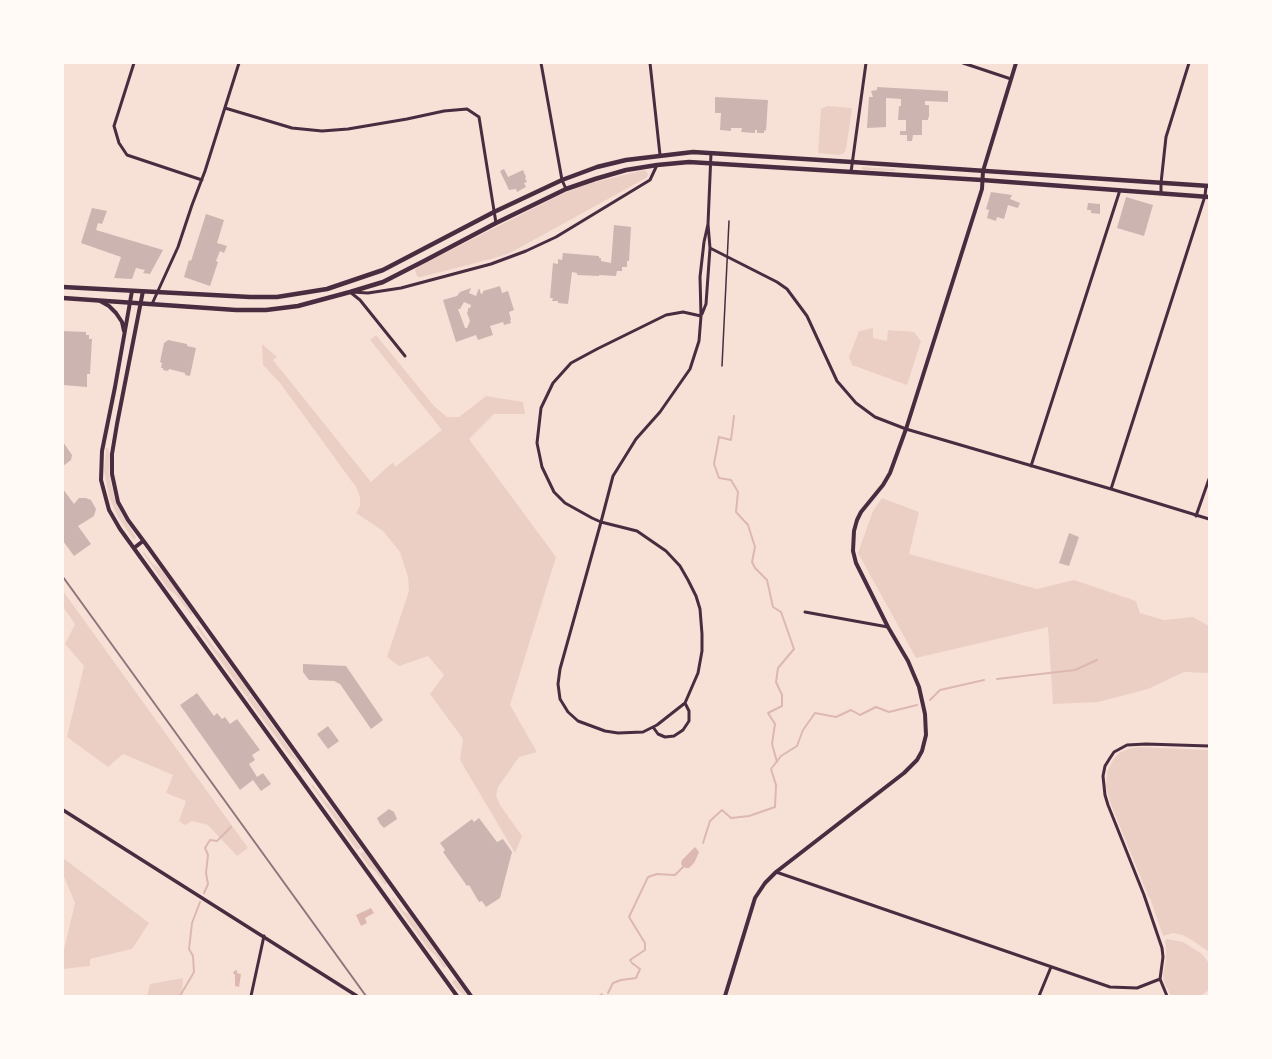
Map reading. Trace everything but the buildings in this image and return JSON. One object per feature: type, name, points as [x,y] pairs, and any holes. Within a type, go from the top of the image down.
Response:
[{"type":"highway","points":[[63,287],[250,297],[277,297],[302,294],[336,287],[383,270],[494,212],[562,180],[602,166],[626,160],[693,152],[1208,186]]},
{"type":"highway","points":[[63,298],[236,310],[266,310],[298,306],[383,282],[496,222],[566,189],[608,175],[657,165],[689,162],[982,180],[1207,196]]},
{"type":"main road","points":[[725,996],[755,898],[762,886],[776,872],[904,773],[917,760],[922,751],[926,735],[925,714],[919,687],[908,661],[888,627],[856,562],[853,551],[853,540],[857,520],[883,486],[890,473],[906,429],[982,189],[984,171],[1016,63]]},
{"type":"main road","points":[[132,291],[102,451],[101,471],[103,489],[109,510],[134,548],[457,996]]},
{"type":"main road","points":[[142,291],[117,424],[112,463],[113,484],[118,502],[143,541],[471,996]]},
{"type":"main road","points":[[99,300],[109,306],[120,318],[123,327],[124,340]]},
{"type":"main road","points":[[134,548],[143,541]]},
{"type":"street","points":[[134,63],[114,126],[119,144],[127,155],[202,180]]},
{"type":"street","points":[[152,304],[178,247],[202,180],[239,63]]},
{"type":"street","points":[[541,63],[562,180],[566,189]]},
{"type":"street","points":[[650,63],[660,155]]},
{"type":"street","points":[[851,172],[866,63]]},
{"type":"street","points":[[963,63],[1011,79]]},
{"type":"street","points":[[1161,193],[1166,137],[1189,63]]},
{"type":"street","points":[[225,108],[292,128],[322,131],[407,119],[467,108],[479,117],[496,222]]},
{"type":"street","points":[[702,316],[706,304],[709,269],[710,248],[708,224],[711,153]]},
{"type":"street","points":[[350,292],[368,293],[401,288],[491,264],[526,252],[556,237],[650,180],[657,165]]},
{"type":"street","points":[[1111,489],[1207,196],[1208,186]]},
{"type":"street","points":[[1031,466],[1120,190]]},
{"type":"street","points":[[702,316],[683,312],[666,315],[597,348],[570,364],[553,383],[541,408],[537,443],[542,467],[554,492],[565,503],[601,522],[637,531],[666,551],[680,566],[696,596],[700,609],[702,651],[698,673],[685,703],[673,714],[643,732],[618,733],[605,731],[578,722],[568,712],[560,699],[558,684],[560,669],[601,522],[613,476],[636,439],[660,412],[690,369],[699,341],[702,316],[702,293],[700,285],[701,268],[708,224]]},
{"type":"street","points":[[710,248],[777,282],[787,290],[807,316],[837,381],[856,403],[875,417],[906,429],[1111,489],[1209,520]]},
{"type":"street","points":[[701,268],[709,269]]},
{"type":"street","points":[[350,292],[360,300],[405,356]]},
{"type":"street","points":[[1196,516],[1209,479]]},
{"type":"street","points":[[805,612],[888,627]]},
{"type":"street","points":[[653,727],[658,734],[665,737],[674,736],[683,730],[689,721],[689,711],[685,703]]},
{"type":"street","points":[[1167,996],[1160,979],[1163,957],[1162,948],[1144,895],[1108,805],[1105,795],[1103,776],[1105,766],[1114,752],[1127,745],[1146,744],[1209,746]]},
{"type":"street","points":[[63,810],[357,996]]},
{"type":"street","points":[[776,872],[1110,987],[1138,988],[1160,979]]},
{"type":"street","points":[[251,996],[264,936]]},
{"type":"street","points":[[1039,996],[1051,967]]},
{"type":"lane","points":[[722,366],[729,221]]},
{"type":"shaded area","points":[[827,106],[852,108],[846,149],[844,153],[840,155],[818,153],[821,109]]},
{"type":"shaded area","points":[[862,167],[895,169],[895,171],[865,170],[862,169]]},
{"type":"shaded area","points":[[644,170],[648,175],[646,178],[510,253],[421,277],[418,277],[416,274],[415,270],[417,267],[564,193],[591,183]]},
{"type":"shaded area","points":[[873,328],[873,338],[887,341],[888,330],[914,332],[921,341],[907,385],[852,365],[849,357],[859,331]]},
{"type":"shaded area","points":[[376,335],[434,406],[447,417],[459,417],[486,396],[523,402],[525,414],[494,414],[469,439],[556,557],[510,705],[537,752],[519,757],[498,787],[496,796],[500,805],[522,836],[515,853],[460,760],[463,739],[430,694],[444,675],[428,656],[399,666],[387,657],[409,591],[408,577],[400,552],[383,531],[356,513],[360,506],[360,497],[356,487],[280,383],[263,365],[262,344],[277,357],[273,360],[371,482],[393,462],[395,467],[442,430],[370,340]]},
{"type":"shaded area","points":[[106,448],[108,448],[110,456],[109,474],[114,496],[122,515],[136,537],[135,539],[133,539],[118,517],[109,497],[104,470]]},
{"type":"shaded area","points":[[882,498],[919,512],[909,554],[1037,589],[1074,580],[1136,601],[1140,613],[1164,620],[1193,617],[1209,626],[1209,673],[1184,672],[1148,689],[1098,702],[1053,704],[1048,627],[916,658],[858,553],[873,511]]},
{"type":"shaded area","points":[[144,552],[153,564],[160,568],[193,613],[191,615],[176,595],[168,589],[143,553]]},
{"type":"shaded area","points":[[63,591],[248,848],[237,856],[208,825],[192,821],[185,825],[179,821],[186,801],[166,793],[173,775],[123,754],[108,767],[67,737],[84,666],[65,644],[75,624],[63,607]]},
{"type":"shaded area","points":[[198,625],[250,693],[249,697],[246,696],[196,627]]},
{"type":"shaded area","points":[[251,695],[306,772],[304,773],[295,760],[290,756],[247,698]]},
{"type":"shaded area","points":[[1138,747],[1209,750],[1209,952],[1183,935],[1173,933],[1163,936],[1150,898],[1110,802],[1106,786],[1107,772],[1113,760],[1119,753]]},
{"type":"shaded area","points":[[311,785],[313,785],[324,800],[329,804],[361,848],[357,850]]},
{"type":"shaded area","points":[[695,847],[699,852],[694,863],[689,868],[683,867],[681,864],[682,860]]},
{"type":"shaded area","points":[[364,851],[387,883],[385,885],[360,854]]},
{"type":"shaded area","points":[[63,858],[149,923],[132,949],[90,959],[90,966],[63,969],[63,954],[75,903],[63,874]]},
{"type":"shaded area","points":[[393,897],[403,911],[409,914],[447,967],[444,968],[435,955],[429,950],[392,899]]},
{"type":"shaded area","points":[[371,908],[374,913],[365,918],[367,923],[361,926],[356,915]]},
{"type":"shaded area","points":[[1167,939],[1183,942],[1202,954],[1209,963],[1209,990],[1200,996],[1171,996],[1164,982],[1163,975],[1166,960],[1165,941]]},
{"type":"shaded area","points":[[237,970],[237,973],[241,974],[239,987],[235,986],[235,975],[233,973]]},
{"type":"shaded area","points":[[183,978],[182,996],[147,996],[150,984]]},
{"type":"shaded area","points":[[455,979],[468,996],[465,996],[457,989],[452,982]]},
{"type":"waterway","points":[[734,416],[731,440],[719,437],[714,464],[719,478],[731,480],[738,492],[736,512],[748,525],[755,547],[752,562],[755,568],[767,580],[773,607],[781,612],[794,649],[778,668],[776,682],[782,695],[782,706],[768,713],[775,724],[772,744],[777,762]]},
{"type":"waterway","points":[[997,679],[1075,670],[1097,660]]},
{"type":"waterway","points":[[930,700],[940,690],[984,680]]},
{"type":"waterway","points":[[703,843],[710,821],[722,810],[731,818],[749,816],[775,807],[776,785],[771,769],[781,756],[797,746],[803,730],[815,713],[836,717],[851,710],[860,715],[876,707],[889,712],[917,705]]},
{"type":"waterway","points":[[204,893],[208,884],[206,873],[208,855],[205,848],[210,840],[217,841],[231,827]]},
{"type":"waterway","points":[[608,993],[613,983],[621,980],[636,978],[640,969],[630,960],[645,950],[645,943],[629,917],[648,877],[657,874],[675,875],[684,866]]},
{"type":"waterway","points":[[180,996],[194,972],[193,956],[189,949],[192,923],[200,902]]},
{"type":"railway","points":[[63,577],[366,996]]}]
